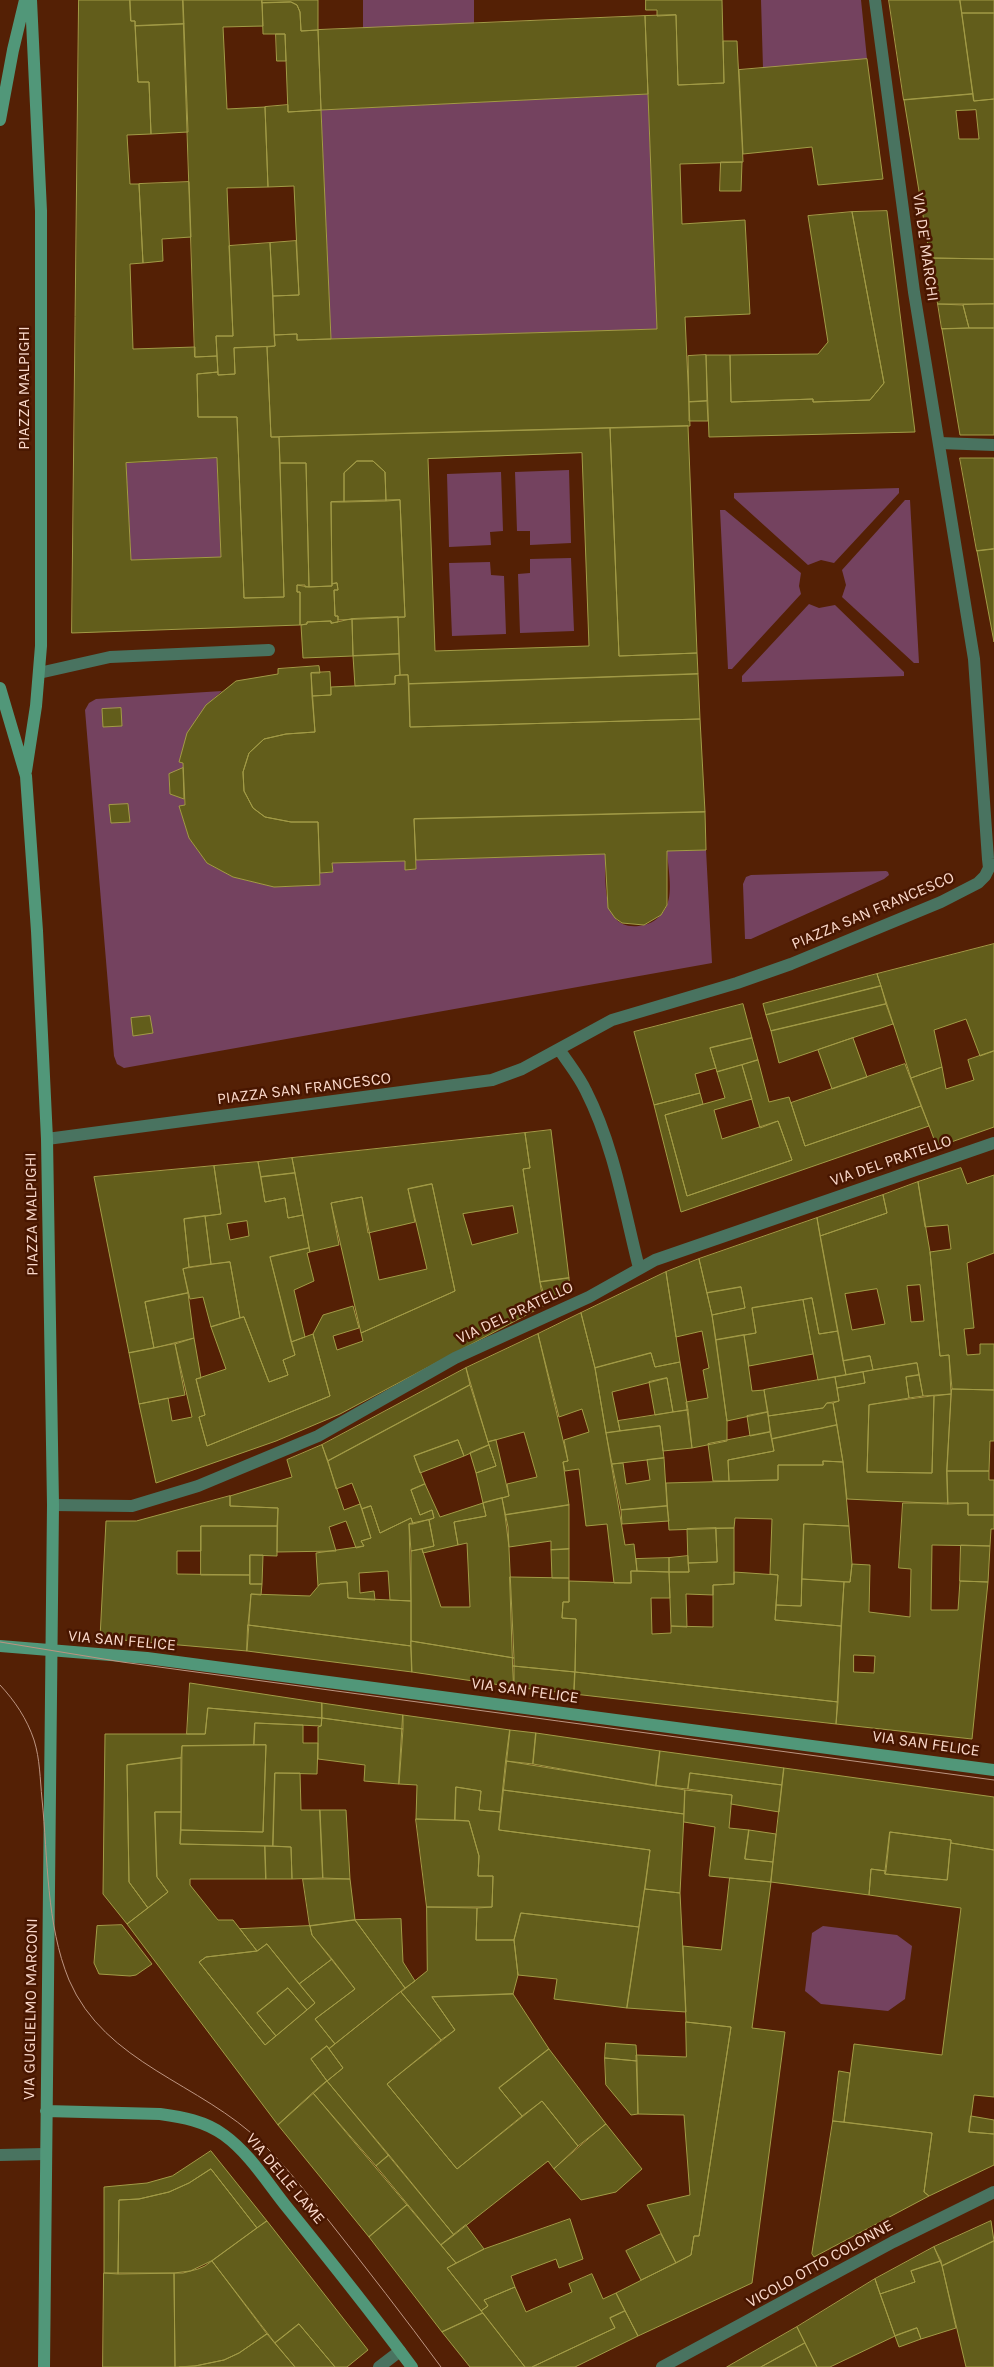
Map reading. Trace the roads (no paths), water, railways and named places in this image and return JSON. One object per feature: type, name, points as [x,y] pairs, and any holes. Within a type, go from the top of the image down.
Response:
[{"type":"street","points":[[0,120],[13,50],[25,0]]},
{"type":"street","name":"PIAZZA MALPIGHI","points":[[30,0],[40,211],[41,646],[26,776],[37,931],[47,1139],[53,1505],[51,1651]]},
{"type":"street","name":"VIA DE' MARCHI","points":[[875,0],[914,292],[940,443]]},
{"type":"street","points":[[940,443],[994,445]]},
{"type":"street","name":"PIAZZA SAN FRANCESCO","points":[[47,1139],[476,1084],[509,1076],[612,1020],[746,980],[942,902],[978,883],[991,872],[974,659],[940,443]]},
{"type":"street","points":[[39,672],[110,657],[269,650]]},
{"type":"street","name":"PIAZZA MALPIGHI","points":[[0,688],[26,776]]},
{"type":"street","points":[[559,1049],[582,1084],[597,1116],[612,1158],[639,1268]]},
{"type":"street","name":"VIA DEL PRATELLO","points":[[53,1505],[132,1506],[215,1479],[318,1436],[455,1358],[589,1297],[639,1268],[662,1258],[994,1142]]},
{"type":"street","name":"VIA SAN FELICE","points":[[0,1646],[147,1658],[994,1770]]},
{"type":"street","name":"VIA GUGLIELMO MARCONI","points":[[44,2367],[51,1651]]},
{"type":"street","name":"VIA DELLE LAME","points":[[46,2111],[178,2116],[212,2127],[225,2136],[243,2153],[290,2210],[353,2288],[412,2367]]},
{"type":"street","points":[[0,2155],[46,2154]]},
{"type":"street","name":"VICOLO OTTO COLONNE","points":[[662,2367],[893,2242],[994,2192]]},
{"type":"street","points":[[379,2367],[400,2351]]},
{"type":"tram line","points":[[0,1642],[122,1662],[994,1780]]},
{"type":"tram line","points":[[0,1685],[16,1704],[31,1732],[36,1747],[40,1769],[49,1891],[56,1936],[61,1959],[69,1980],[85,2009],[106,2032],[130,2053],[238,2122],[271,2152],[329,2221],[441,2367]]}]
